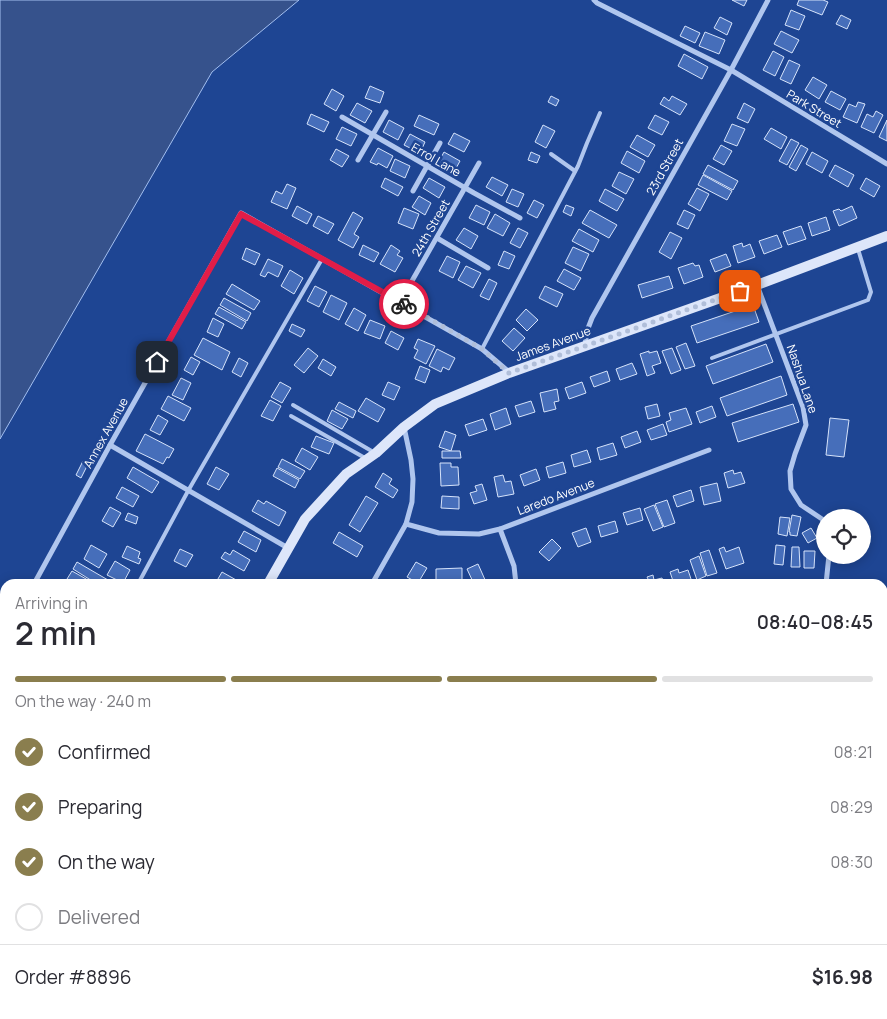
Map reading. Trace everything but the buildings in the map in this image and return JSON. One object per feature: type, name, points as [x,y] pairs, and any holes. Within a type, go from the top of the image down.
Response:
[{"type":"street","name":"Park Street","points":[[594,0],[731,70],[887,164]]},
{"type":"street","name":"23rd Street","points":[[585,346],[587,331],[592,318],[731,70],[768,0]]},
{"type":"street","points":[[358,160],[386,112]]},
{"type":"street","name":"Errol Lane","points":[[342,117],[520,218]]},
{"type":"street","points":[[413,191],[440,143]]},
{"type":"street","name":"24th Street","points":[[400,302],[479,163]]},
{"type":"street","name":"Annex Avenue","points":[[37,579],[110,445],[241,214],[322,259]]},
{"type":"street","name":"James Avenue","points":[[271,579],[305,519],[346,474],[435,404],[509,373],[887,236]]},
{"type":"street","points":[[437,238],[488,268]]},
{"type":"street","points":[[322,259],[482,349],[509,373]]},
{"type":"street","name":"Nashua Lane","points":[[757,284],[803,406],[806,425],[790,471],[791,489],[800,505],[816,515]]},
{"type":"street","points":[[375,579],[406,524],[412,502],[413,479],[411,460],[404,427]]},
{"type":"street","points":[[110,445],[288,549]]},
{"type":"street","name":"Laredo Avenue","points":[[406,524],[439,533],[479,534],[500,529],[709,450]]},
{"type":"street","points":[[500,529],[514,566],[515,579]]},
{"type":"street","points":[[827,579],[828,564]]},
{"type":"lane","points":[[482,349],[575,171],[600,113]]},
{"type":"lane","points":[[551,154],[575,171]]},
{"type":"lane","points":[[712,358],[868,300],[871,292],[857,247]]},
{"type":"lane","points":[[141,579],[188,490],[322,259]]},
{"type":"lane","points":[[293,405],[371,456]]},
{"type":"lane","points":[[291,416],[371,456]]},
{"type":"water","points":[[0,0],[299,0],[212,72],[0,439]]},
{"type":"way so far","points":[[404,304],[482,349],[509,373],[740,291]]},
{"type":"route","points":[[157,362],[241,214],[404,304]]}]
